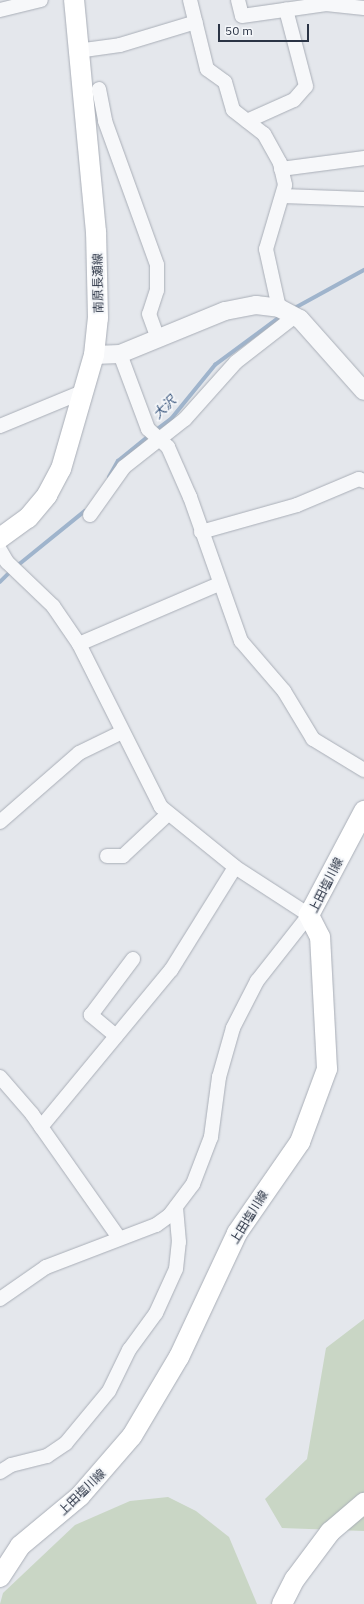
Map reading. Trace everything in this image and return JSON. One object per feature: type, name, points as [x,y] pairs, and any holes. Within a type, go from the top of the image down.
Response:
[{"type":"main road","name":"南原長瀬線","points":[[0,538],[28,518],[47,495],[61,469],[82,392],[94,355],[98,318],[96,232],[77,51],[74,0]]},
{"type":"main road","name":"上田塩川線","points":[[0,1577],[20,1546],[80,1496],[132,1436],[179,1357],[237,1233],[300,1142],[327,1069],[320,938],[309,915],[364,810]]},
{"type":"main road","points":[[282,1604],[325,1538],[364,1503]]},
{"type":"street","points":[[0,10],[41,0]]},
{"type":"street","points":[[190,0],[207,69],[225,82],[233,110],[264,134],[282,169],[283,196],[266,249],[279,308]]},
{"type":"street","points":[[238,0],[242,16],[326,4],[364,8]]},
{"type":"street","points":[[247,121],[294,100],[306,86],[286,10]]},
{"type":"street","points":[[77,51],[120,45],[196,22]]},
{"type":"street","points":[[99,89],[105,121],[157,264],[157,290],[149,314],[158,339]]},
{"type":"street","points":[[282,169],[364,158]]},
{"type":"street","points":[[283,196],[364,200]]},
{"type":"street","points":[[94,355],[120,354],[224,311],[256,305],[279,308],[295,316],[323,341],[364,391]]},
{"type":"street","points":[[90,515],[124,467],[185,419],[236,362],[295,316]]},
{"type":"street","points":[[120,354],[148,429],[168,447],[241,641],[284,691],[313,739],[364,770]]},
{"type":"street","points":[[0,426],[82,392]]},
{"type":"street","points":[[201,532],[297,505],[359,479],[364,481]]},
{"type":"street","points":[[0,1299],[46,1267],[156,1225],[176,1207],[193,1184],[211,1137],[219,1077],[233,1028],[257,981],[309,915],[235,867],[161,807],[79,644],[53,606],[2,560]]},
{"type":"street","points":[[79,644],[219,584]]},
{"type":"street","points":[[0,822],[79,753],[122,732]]},
{"type":"street","points":[[107,856],[123,856],[168,814]]},
{"type":"street","points":[[41,1126],[171,970],[235,867]]},
{"type":"street","points":[[116,1036],[91,1015],[133,959]]},
{"type":"street","points":[[0,1077],[41,1126],[119,1238]]},
{"type":"street","points":[[0,1472],[11,1465],[47,1456],[66,1442],[109,1391],[129,1350],[156,1313],[176,1269],[179,1242],[176,1207]]},
{"type":"green space","points":[[364,1319],[364,1531],[282,1528],[265,1499],[307,1459],[326,1348]]},
{"type":"green space","points":[[168,1497],[196,1511],[229,1537],[257,1604],[0,1604],[3,1593],[75,1525],[130,1501]]},
{"type":"waterway","name":"大沢","points":[[293,309],[364,270]]},
{"type":"waterway","name":"大沢","points":[[155,431],[171,419],[215,365],[281,316]]},
{"type":"waterway","name":"大沢","points":[[109,477],[118,461],[150,435]]},
{"type":"waterway","name":"大沢","points":[[17,566],[85,511]]},
{"type":"waterway","name":"大沢","points":[[0,582],[12,570]]}]
